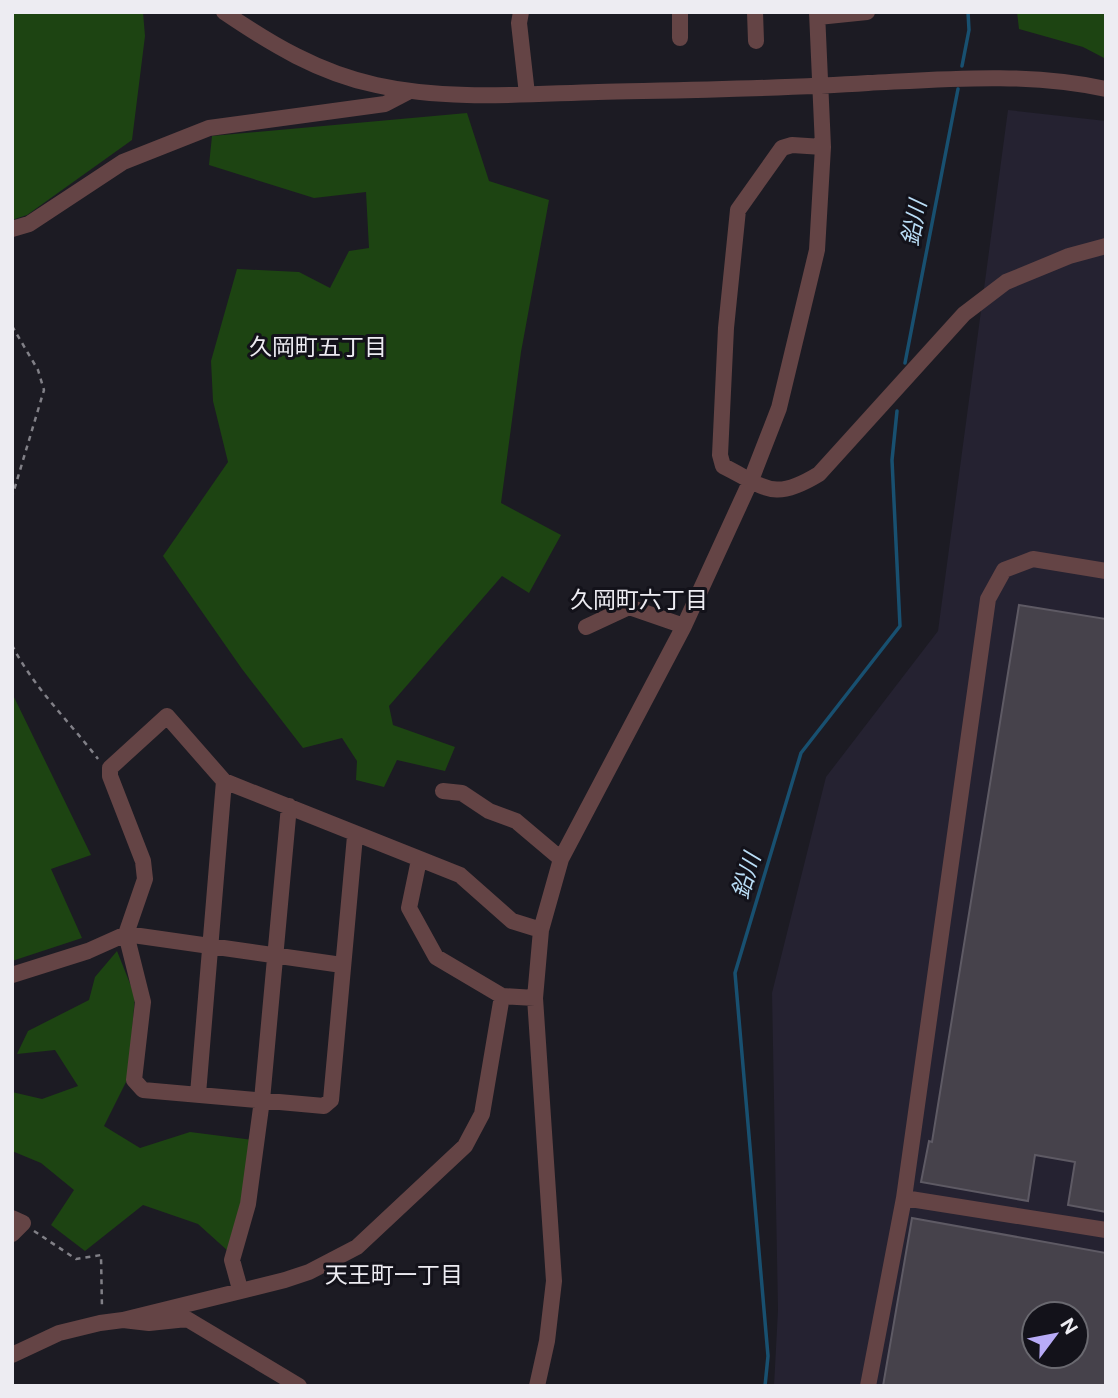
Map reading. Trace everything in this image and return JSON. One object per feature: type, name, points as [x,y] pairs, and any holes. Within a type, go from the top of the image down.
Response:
[{"type":"street","points":[[224,12],[272,45],[318,67],[372,85],[408,92],[527,94],[820,86],[983,76],[1082,84],[1106,89]]},
{"type":"street","points":[[521,12],[519,23],[527,94]]},
{"type":"street","points":[[680,12],[680,38]]},
{"type":"street","points":[[755,12],[756,41]]},
{"type":"street","points":[[537,1386],[547,1341],[554,1281],[535,998],[541,930],[561,859],[684,626],[751,480],[779,408],[817,250],[823,147],[817,15],[867,12]]},
{"type":"street","points":[[12,229],[29,224],[123,162],[209,128],[385,104],[408,92]]},
{"type":"street","points":[[823,147],[792,145],[782,148],[738,210],[726,328],[719,455],[723,466],[772,491],[794,489],[819,474],[964,314],[1006,282],[1069,256],[1106,246]]},
{"type":"street","points":[[868,1386],[904,1198],[988,599],[1004,570],[1033,559],[1106,571]]},
{"type":"street","points":[[586,627],[629,607],[684,626]]},
{"type":"street","points":[[355,836],[331,1100],[324,1106],[143,1090],[134,1080],[143,1002],[126,934],[145,879],[143,861],[110,776],[110,768],[167,716],[224,781],[289,806],[355,836],[460,875],[512,921],[541,930]]},
{"type":"street","points":[[198,1094],[224,781]]},
{"type":"street","points":[[443,791],[462,793],[489,811],[516,821],[561,859]]},
{"type":"street","points":[[240,1289],[232,1260],[248,1204],[262,1100],[289,806]]},
{"type":"street","points":[[419,860],[409,908],[436,957],[502,996],[535,998]]},
{"type":"street","points":[[12,975],[88,951],[126,934],[342,965]]},
{"type":"street","points":[[12,1355],[59,1333],[123,1320],[309,1272],[357,1247],[465,1146],[482,1114],[502,996]]},
{"type":"street","points":[[904,1198],[1106,1230]]},
{"type":"street","points":[[123,1320],[149,1323],[187,1319],[299,1386]]},
{"type":"path","points":[[12,326],[38,370],[44,390],[12,497]]},
{"type":"path","points":[[12,645],[33,681],[63,713],[110,776]]},
{"type":"path","points":[[16,1225],[76,1259],[101,1255],[104,1299],[100,1323]]},
{"type":"shaded area","points":[[1008,110],[1106,121],[1106,1386],[774,1386],[778,1310],[772,993],[826,777],[938,631]]},
{"type":"green space","points":[[12,12],[143,12],[145,36],[132,140],[27,215],[12,220]]},
{"type":"green space","points":[[1017,12],[1106,12],[1106,59],[1083,47],[1019,29]]},
{"type":"green space","points":[[467,113],[489,181],[549,200],[521,352],[501,503],[561,535],[529,593],[502,576],[389,706],[393,725],[455,747],[445,771],[397,760],[384,787],[356,780],[357,761],[342,738],[303,748],[242,669],[163,556],[228,462],[213,401],[211,361],[237,269],[299,272],[330,288],[349,251],[369,248],[366,192],[314,198],[209,165],[212,136]]},
{"type":"green space","points":[[12,693],[91,855],[51,869],[82,938],[12,961]]},
{"type":"green space","points":[[117,951],[135,996],[128,1078],[104,1126],[140,1148],[190,1132],[253,1140],[245,1206],[228,1251],[198,1224],[143,1205],[85,1251],[51,1225],[74,1190],[41,1163],[12,1151],[12,1092],[42,1099],[78,1086],[55,1050],[17,1054],[28,1031],[89,1000],[95,977]]},
{"type":"building","points":[[1019,605],[1106,619],[1106,1212],[1068,1205],[1075,1162],[1035,1155],[1028,1201],[921,1182],[929,1141],[932,1142]]},
{"type":"building","points":[[912,1218],[1106,1253],[1106,1386],[883,1386]]},
{"type":"waterway","name":"鉛川","points":[[962,66],[969,30],[968,12]]},
{"type":"waterway","name":"鉛川","points":[[905,363],[958,89]]},
{"type":"waterway","name":"鉛川","points":[[765,1386],[768,1356],[735,973],[801,753],[900,626],[892,460],[897,411]]},
{"type":"district","name":"久岡町五丁目","points":[[318,347]]},
{"type":"district","name":"久岡町六丁目","points":[[639,600]]},
{"type":"district","name":"天王町一丁目","points":[[394,1275]]}]
